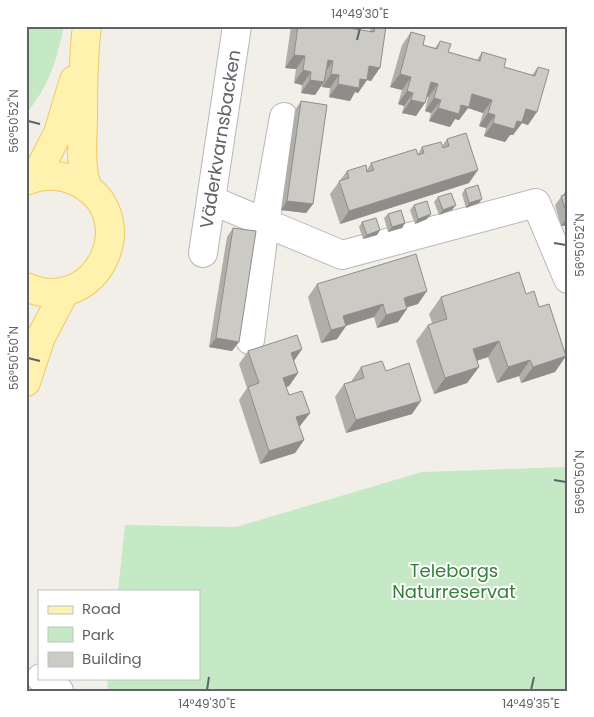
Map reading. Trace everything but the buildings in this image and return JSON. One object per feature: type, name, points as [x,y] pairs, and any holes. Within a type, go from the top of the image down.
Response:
[{"type":"main road","points":[[31,180],[58,133],[85,38]]},
{"type":"main road","points":[[85,38],[82,157],[84,179],[88,189]]},
{"type":"main road","points":[[26,287],[45,293],[65,291],[77,287],[93,276],[104,260],[109,247],[110,228],[107,215],[98,198],[76,181],[63,177],[49,176],[31,180]]},
{"type":"main road","points":[[26,382],[41,337],[65,291]]},
{"type":"street","name":"Väderkvarnsbacken","points":[[203,253],[237,26]]},
{"type":"street","points":[[250,340],[265,223],[284,116]]},
{"type":"street","points":[[211,200],[342,255],[536,204],[568,279]]},
{"type":"street","points":[[26,668],[38,677]]},
{"type":"street","points":[[43,680],[59,691]]},
{"type":"green space","points":[[26,26],[64,26],[51,72],[41,93],[26,114]]},
{"type":"green space","name":"Teleborgs Naturreservat","points":[[568,467],[568,691],[107,691],[108,680],[200,680],[200,590],[118,590],[125,525],[236,527],[422,472]]}]
